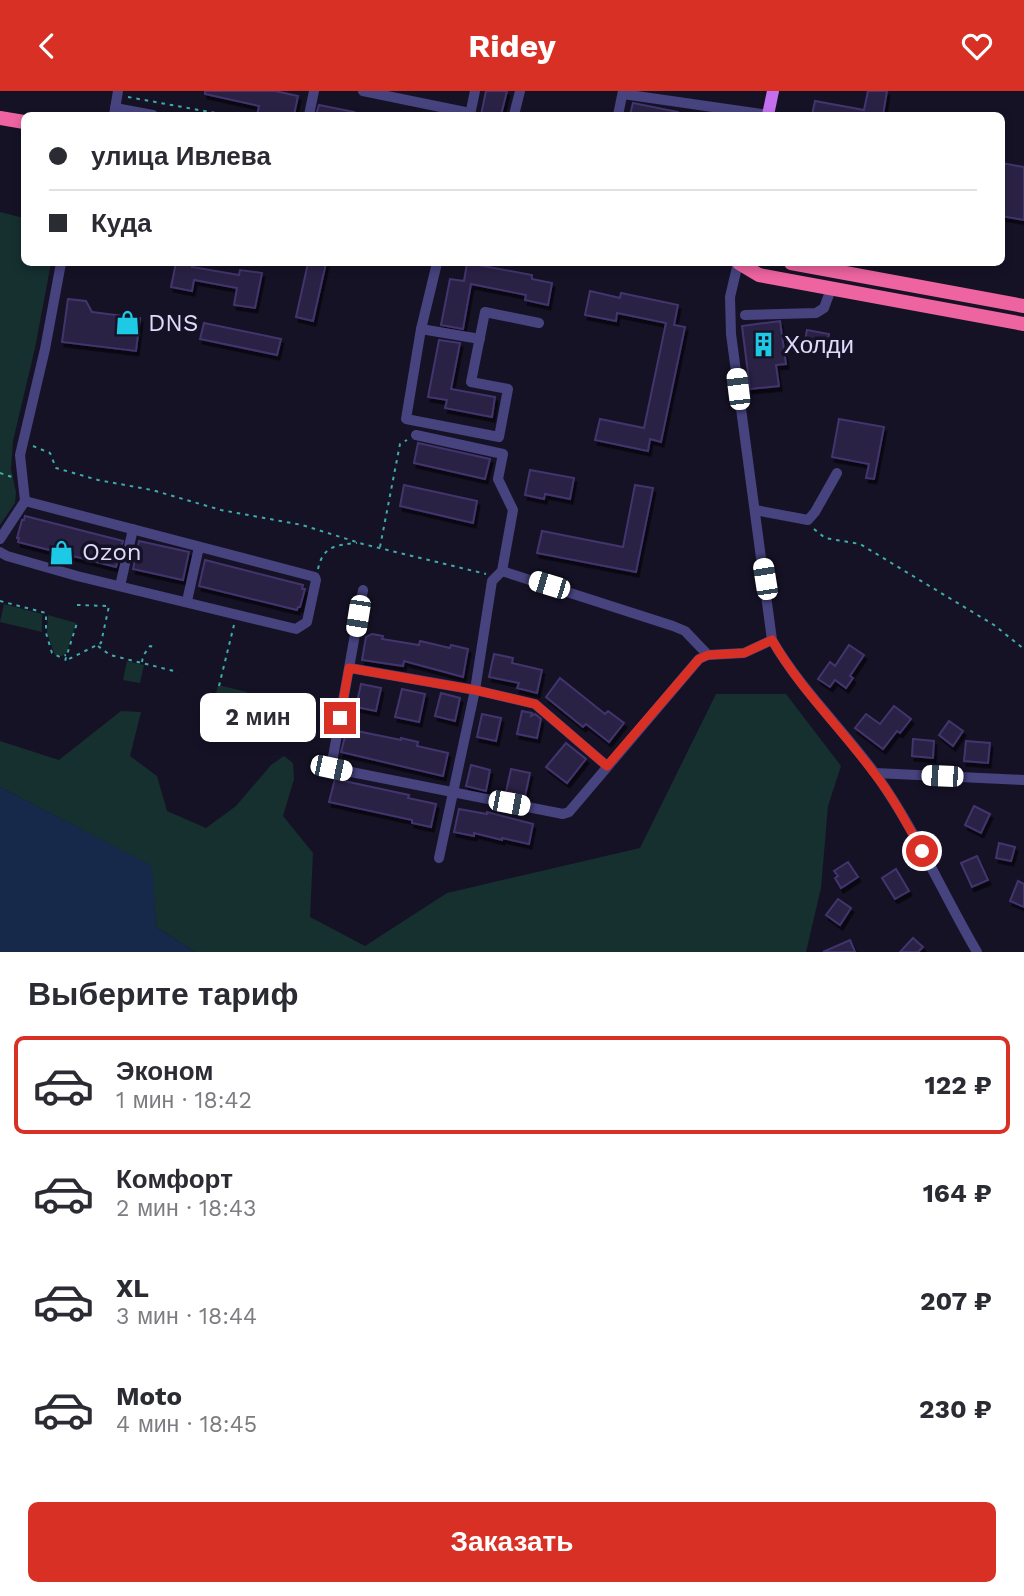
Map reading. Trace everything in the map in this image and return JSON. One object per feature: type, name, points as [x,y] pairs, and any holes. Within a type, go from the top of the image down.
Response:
[{"type":"highway","points":[[0,118],[21,122]]},
{"type":"highway","points":[[743,266],[759,275],[1024,324]]},
{"type":"highway","points":[[807,266],[1024,306]]},
{"type":"main road","points":[[769,112],[774,91]]},
{"type":"street","points":[[310,112],[314,91]]},
{"type":"street","points":[[363,91],[461,112]]},
{"type":"street","points":[[470,112],[475,91]]},
{"type":"street","points":[[515,112],[520,91]]},
{"type":"street","points":[[115,112],[118,93]]},
{"type":"street","points":[[619,112],[623,93],[748,112]]},
{"type":"street","points":[[0,539],[25,501],[19,462],[60,266]]},
{"type":"street","points":[[436,266],[421,328],[406,419],[499,437],[509,389],[471,382],[485,311],[538,323]]},
{"type":"street","points":[[737,266],[730,297],[731,334],[772,640],[789,669],[875,773],[897,805],[976,952]]},
{"type":"street","points":[[745,315],[816,313],[824,308],[831,289]]},
{"type":"street","points":[[421,328],[480,339]]},
{"type":"street","points":[[416,435],[503,454],[498,479],[513,510],[499,573],[492,581],[475,690],[439,858]]},
{"type":"street","points":[[755,510],[808,520],[836,473]]},
{"type":"street","points":[[0,552],[77,576],[296,629],[307,622],[316,577],[25,501]]},
{"type":"street","points":[[120,586],[133,529]]},
{"type":"street","points":[[187,601],[199,547]]},
{"type":"street","points":[[499,573],[673,626],[685,631],[708,655]]},
{"type":"street","points":[[363,590],[331,768],[564,814],[569,812],[699,659],[708,655],[744,653],[772,640]]},
{"type":"street","points":[[349,668],[475,690],[535,704],[607,766]]},
{"type":"street","points":[[875,773],[1024,780]]},
{"type":"path","points":[[118,93],[211,112]]},
{"type":"path","points":[[380,548],[400,444],[416,435]]},
{"type":"path","points":[[23,441],[50,453],[56,468],[99,480],[152,490],[221,510],[302,525],[358,543],[499,573]]},
{"type":"path","points":[[0,473],[22,480]]},
{"type":"path","points":[[808,520],[811,527],[825,538],[860,544],[993,625],[1024,649]]},
{"type":"path","points":[[319,563],[320,557],[334,545],[358,543]]},
{"type":"path","points":[[0,601],[46,613],[46,633],[52,653],[60,657],[67,655]]},
{"type":"path","points":[[77,605],[109,606],[109,610],[101,643],[65,661],[77,623]]},
{"type":"path","points":[[109,610],[114,611]]},
{"type":"path","points":[[219,686],[236,614]]},
{"type":"path","points":[[97,645],[110,655],[177,672]]},
{"type":"path","points":[[141,663],[150,646],[155,647]]},
{"type":"green space","points":[[0,212],[21,217],[21,266],[50,266],[13,441],[11,469],[16,492],[15,503],[0,525]]},
{"type":"green space","points":[[4,604],[42,614],[42,632],[0,622]]},
{"type":"green space","points":[[48,615],[76,623],[67,652],[62,656],[55,655],[47,633]]},
{"type":"green space","points":[[127,661],[144,665],[140,683],[123,680]]},
{"type":"green space","points":[[218,685],[247,692],[241,723],[211,716]]},
{"type":"green space","points":[[716,694],[786,694],[841,766],[828,806],[821,888],[806,952],[195,952],[156,927],[151,866],[0,787],[0,741],[59,760],[121,711],[141,712],[130,756],[157,776],[167,811],[206,828],[236,806],[271,765],[284,756],[293,763],[294,779],[283,816],[313,853],[310,917],[365,946],[447,893],[640,848]]},
{"type":"water","points":[[0,787],[152,866],[156,927],[195,952],[0,952]]},
{"type":"building","points":[[205,91],[275,91],[298,96],[295,112],[258,112],[259,106],[205,94]]},
{"type":"building","points":[[486,91],[507,91],[502,112],[482,112]]},
{"type":"building","points":[[868,91],[887,91],[884,112],[813,112],[815,101],[864,110]]},
{"type":"building","points":[[633,103],[678,112],[631,112]]},
{"type":"building","points":[[319,105],[354,112],[317,112]]},
{"type":"building","points":[[1005,164],[1024,167],[1024,220],[1005,217]]},
{"type":"building","points":[[175,266],[192,266],[239,275],[240,270],[262,273],[255,308],[234,305],[237,288],[194,280],[192,291],[171,287]]},
{"type":"building","points":[[307,266],[325,266],[313,321],[296,317]]},
{"type":"building","points":[[466,266],[483,266],[532,275],[532,279],[552,283],[548,305],[525,300],[526,295],[471,284],[463,329],[441,325],[450,279],[464,281]]},
{"type":"building","points":[[590,291],[620,298],[621,293],[678,305],[674,325],[685,327],[661,442],[650,439],[648,451],[595,440],[600,419],[644,428],[666,323],[617,313],[616,321],[585,315]]},
{"type":"building","points":[[68,299],[86,301],[92,312],[140,318],[136,351],[62,342]]},
{"type":"building","name":"Холди","points":[[780,321],[786,364],[776,365],[779,386],[750,389],[742,326]]},
{"type":"building","points":[[204,323],[281,339],[277,355],[200,339]]},
{"type":"building","points":[[807,330],[829,334],[827,345],[805,341]]},
{"type":"building","points":[[439,340],[460,343],[451,389],[495,397],[492,417],[445,408],[447,400],[428,397]]},
{"type":"building","points":[[839,419],[884,427],[874,479],[866,478],[869,464],[832,457]]},
{"type":"building","points":[[418,443],[490,459],[485,479],[414,463]]},
{"type":"building","points":[[530,470],[574,478],[570,499],[545,494],[544,499],[525,495]]},
{"type":"building","points":[[404,485],[477,501],[473,523],[400,506]]},
{"type":"building","points":[[635,485],[653,488],[636,572],[537,553],[542,531],[623,547]]},
{"type":"building","points":[[25,516],[123,541],[116,567],[18,542]]},
{"type":"building","points":[[139,541],[189,552],[183,580],[133,569]]},
{"type":"building","points":[[205,560],[303,585],[302,589],[305,589],[300,607],[297,610],[199,586]]},
{"type":"building","points":[[372,634],[383,636],[382,639],[419,645],[420,641],[468,649],[463,677],[404,661],[403,666],[362,660],[366,637]]},
{"type":"building","points":[[849,645],[864,655],[850,676],[853,678],[846,688],[835,680],[830,687],[818,679],[830,662],[835,666]]},
{"type":"building","points":[[494,654],[513,658],[512,663],[542,670],[537,693],[517,688],[519,683],[489,677]]},
{"type":"building","points":[[560,678],[605,714],[608,711],[624,723],[609,742],[586,724],[583,727],[546,697]]},
{"type":"building","points":[[361,684],[381,688],[376,711],[356,707]]},
{"type":"building","points":[[402,689],[425,694],[419,722],[395,717]]},
{"type":"building","points":[[441,693],[460,698],[455,721],[435,716]]},
{"type":"building","points":[[894,706],[911,719],[883,749],[855,728],[866,714],[880,724]]},
{"type":"building","points":[[522,711],[532,713],[531,716],[535,714],[541,719],[537,738],[517,734]]},
{"type":"building","points":[[482,714],[501,718],[496,741],[477,737]]},
{"type":"building","points":[[949,721],[963,731],[953,746],[939,735]]},
{"type":"building","points":[[347,729],[418,742],[417,746],[448,753],[443,776],[341,752]]},
{"type":"building","points":[[913,739],[934,741],[933,758],[912,756]]},
{"type":"building","points":[[966,741],[990,743],[988,763],[964,761]]},
{"type":"building","points":[[566,743],[586,759],[567,783],[546,767]]},
{"type":"building","points":[[471,765],[490,770],[486,791],[466,786]]},
{"type":"building","points":[[511,769],[530,773],[525,796],[506,792]]},
{"type":"building","points":[[335,779],[409,795],[408,798],[436,804],[431,827],[412,823],[412,820],[329,802]]},
{"type":"building","points":[[974,806],[990,814],[981,833],[965,825]]},
{"type":"building","points":[[459,809],[487,812],[533,824],[529,844],[474,833],[474,836],[454,832]]},
{"type":"building","points":[[999,843],[1015,847],[1011,861],[996,858]]},
{"type":"building","points":[[977,856],[988,880],[972,887],[961,863]]},
{"type":"building","points":[[848,862],[858,877],[841,888],[834,871]]},
{"type":"building","points":[[896,869],[909,891],[895,899],[882,878]]},
{"type":"building","points":[[1018,881],[1024,884],[1024,907],[1010,901]]},
{"type":"building","points":[[838,899],[851,908],[840,925],[826,915]]},
{"type":"building","points":[[913,938],[923,947],[918,952],[900,952]]},
{"type":"building","points":[[850,940],[855,952],[823,952]]},
{"type":"place","name":"DNS","points":[[128,323]]},
{"type":"place","name":"Холди","points":[[764,345]]},
{"type":"place","name":"Ozon","points":[[62,552]]},
{"type":"route","points":[[340,718],[349,668],[475,690],[535,704],[607,766],[699,659],[708,655],[744,653],[772,640],[789,669],[875,773],[897,805],[922,851]]}]
